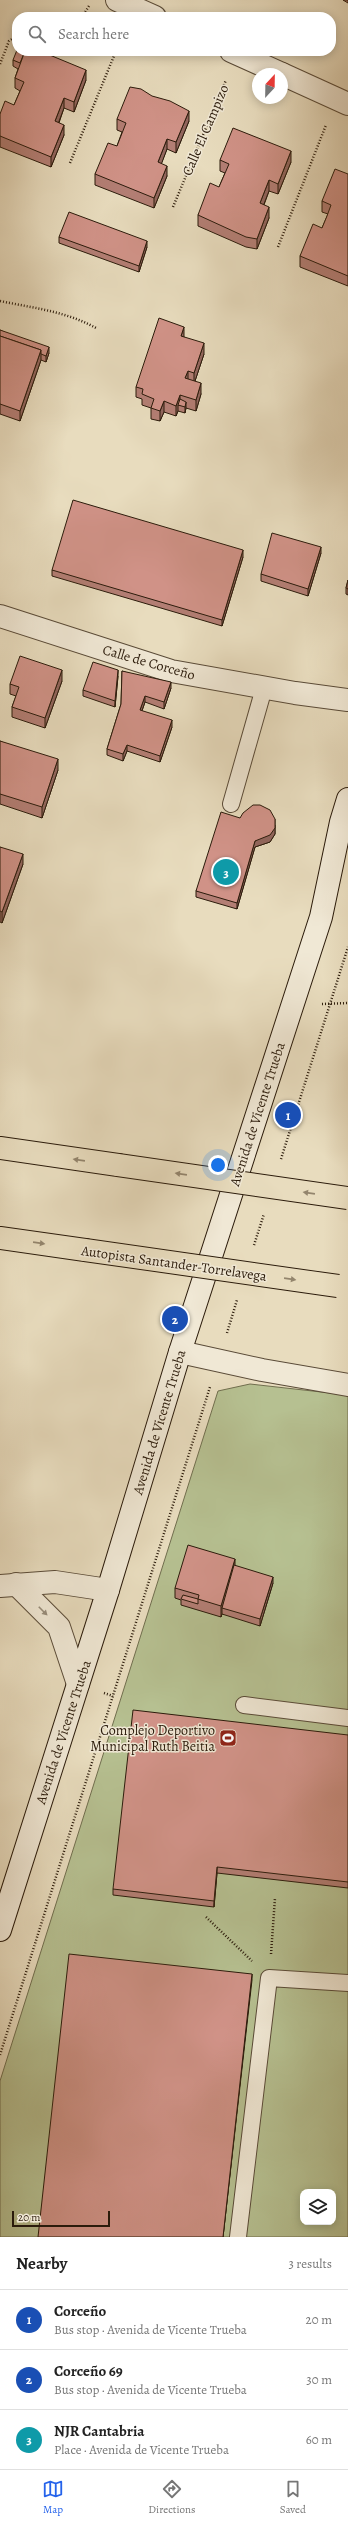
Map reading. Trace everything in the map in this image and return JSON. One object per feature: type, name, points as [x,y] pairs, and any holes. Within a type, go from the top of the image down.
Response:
[{"type":"highway","points":[[0,1148],[348,1198]]},
{"type":"highway","name":"Autopista Santander-Torrelavega","points":[[0,1238],[343,1287]]},
{"type":"main road","points":[[118,0],[144,12]]},
{"type":"main road","points":[[243,56],[269,68]]},
{"type":"main road","points":[[288,77],[342,101]]},
{"type":"main road","name":"Calle de Corceño","points":[[0,616],[171,671],[264,688],[348,700]]},
{"type":"main road","name":"Avenida de Vicente Trueba","points":[[0,1930],[108,1590],[180,1352],[321,917],[341,822],[348,799]]},
{"type":"main road","points":[[180,1352],[218,1361],[348,1385]]},
{"type":"main road","points":[[8,1585],[55,1582],[108,1590]]},
{"type":"main road","points":[[8,1585],[59,1627],[78,1684]]},
{"type":"lane","points":[[231,804],[264,688]]},
{"type":"lane","points":[[244,1705],[348,1718]]},
{"type":"lane","points":[[238,2237],[269,1978],[348,1983]]},
{"type":"path","points":[[85,12],[93,0]]},
{"type":"path","points":[[0,64],[9,41],[12,39]]},
{"type":"path","points":[[70,163],[114,56]]},
{"type":"path","name":"Calle El Campizo","points":[[173,207],[232,56]]},
{"type":"path","points":[[278,247],[342,101]]},
{"type":"path","points":[[0,301],[50,310],[79,319],[96,328]]},
{"type":"path","points":[[280,1163],[348,947]]},
{"type":"path","points":[[254,1247],[266,1209]]},
{"type":"path","points":[[0,2055],[240,1292]]},
{"type":"path","points":[[269,1978],[276,1898]]},
{"type":"path","points":[[206,1917],[269,1978]]},
{"type":"green space","name":"Complejo Deportivo Municipal Ruth Beitia","points":[[250,1384],[348,1395],[348,2237],[0,2237],[0,2081],[218,1391]]},
{"type":"building","points":[[15,56],[23,56],[20,63],[13,60]]},
{"type":"building","points":[[23,56],[52,56],[86,70],[74,102],[64,98],[55,121],[64,125],[51,157],[0,136],[0,114],[5,101],[14,105],[24,82],[15,78]]},
{"type":"building","points":[[130,87],[141,89],[152,96],[170,101],[189,111],[176,142],[167,139],[158,162],[167,166],[154,198],[95,174],[108,143],[117,146],[126,123],[117,119]]},
{"type":"building","points":[[233,128],[291,151],[278,184],[269,180],[260,203],[269,207],[257,239],[246,237],[198,215],[210,183],[219,187],[229,164],[220,160]]},
{"type":"building","points":[[335,169],[348,174],[348,276],[300,256],[313,224],[322,228],[327,216],[331,205],[322,201]]},
{"type":"building","points":[[69,212],[147,241],[139,266],[59,237]]},
{"type":"building","points":[[159,318],[184,327],[181,336],[204,343],[194,373],[188,371],[185,378],[201,383],[196,400],[180,395],[176,406],[164,401],[160,411],[151,408],[154,399],[142,394],[143,389],[136,387]]},
{"type":"building","points":[[0,330],[49,347],[46,356],[41,354],[41,350],[0,336]]},
{"type":"building","points":[[0,336],[41,350],[20,411],[0,404]]},
{"type":"building","points":[[180,399],[186,402],[185,407],[178,405]]},
{"type":"building","points":[[73,500],[243,550],[222,620],[52,570]]},
{"type":"building","points":[[272,533],[321,547],[308,589],[261,574]]},
{"type":"building","points":[[20,656],[62,670],[45,718],[12,707],[19,687],[10,684]]},
{"type":"building","points":[[93,662],[118,670],[115,701],[83,690]]},
{"type":"building","points":[[122,671],[171,682],[164,702],[145,696],[140,710],[172,720],[160,756],[127,745],[123,754],[107,749],[121,704]]},
{"type":"building","points":[[0,741],[58,759],[42,807],[0,794]]},
{"type":"building","points":[[253,805],[260,805],[270,810],[275,819],[275,828],[270,835],[255,841],[237,903],[196,891],[221,812],[240,818],[243,813]]},
{"type":"building","points":[[0,847],[23,854],[2,912],[0,911]]},
{"type":"building","points":[[188,1545],[235,1559],[221,1606],[198,1599],[199,1595],[175,1588]]},
{"type":"building","points":[[234,1565],[273,1577],[260,1619],[222,1608]]},
{"type":"building","points":[[183,1595],[198,1599],[198,1604],[181,1599]]},
{"type":"building","points":[[133,1710],[348,1735],[348,1882],[217,1867],[214,1901],[113,1889]]},
{"type":"building","points":[[69,1954],[252,1974],[223,2237],[38,2237]]},
{"type":"place","name":"NJR Cantabria","points":[[226,872]]},
{"type":"place","name":"Corceño","points":[[288,1115]]},
{"type":"place","name":"Corceño 69","points":[[175,1319]]},
{"type":"place","name":"Complejo Deportivo Municipal Ruth Beitia","points":[[228,1738]]}]
